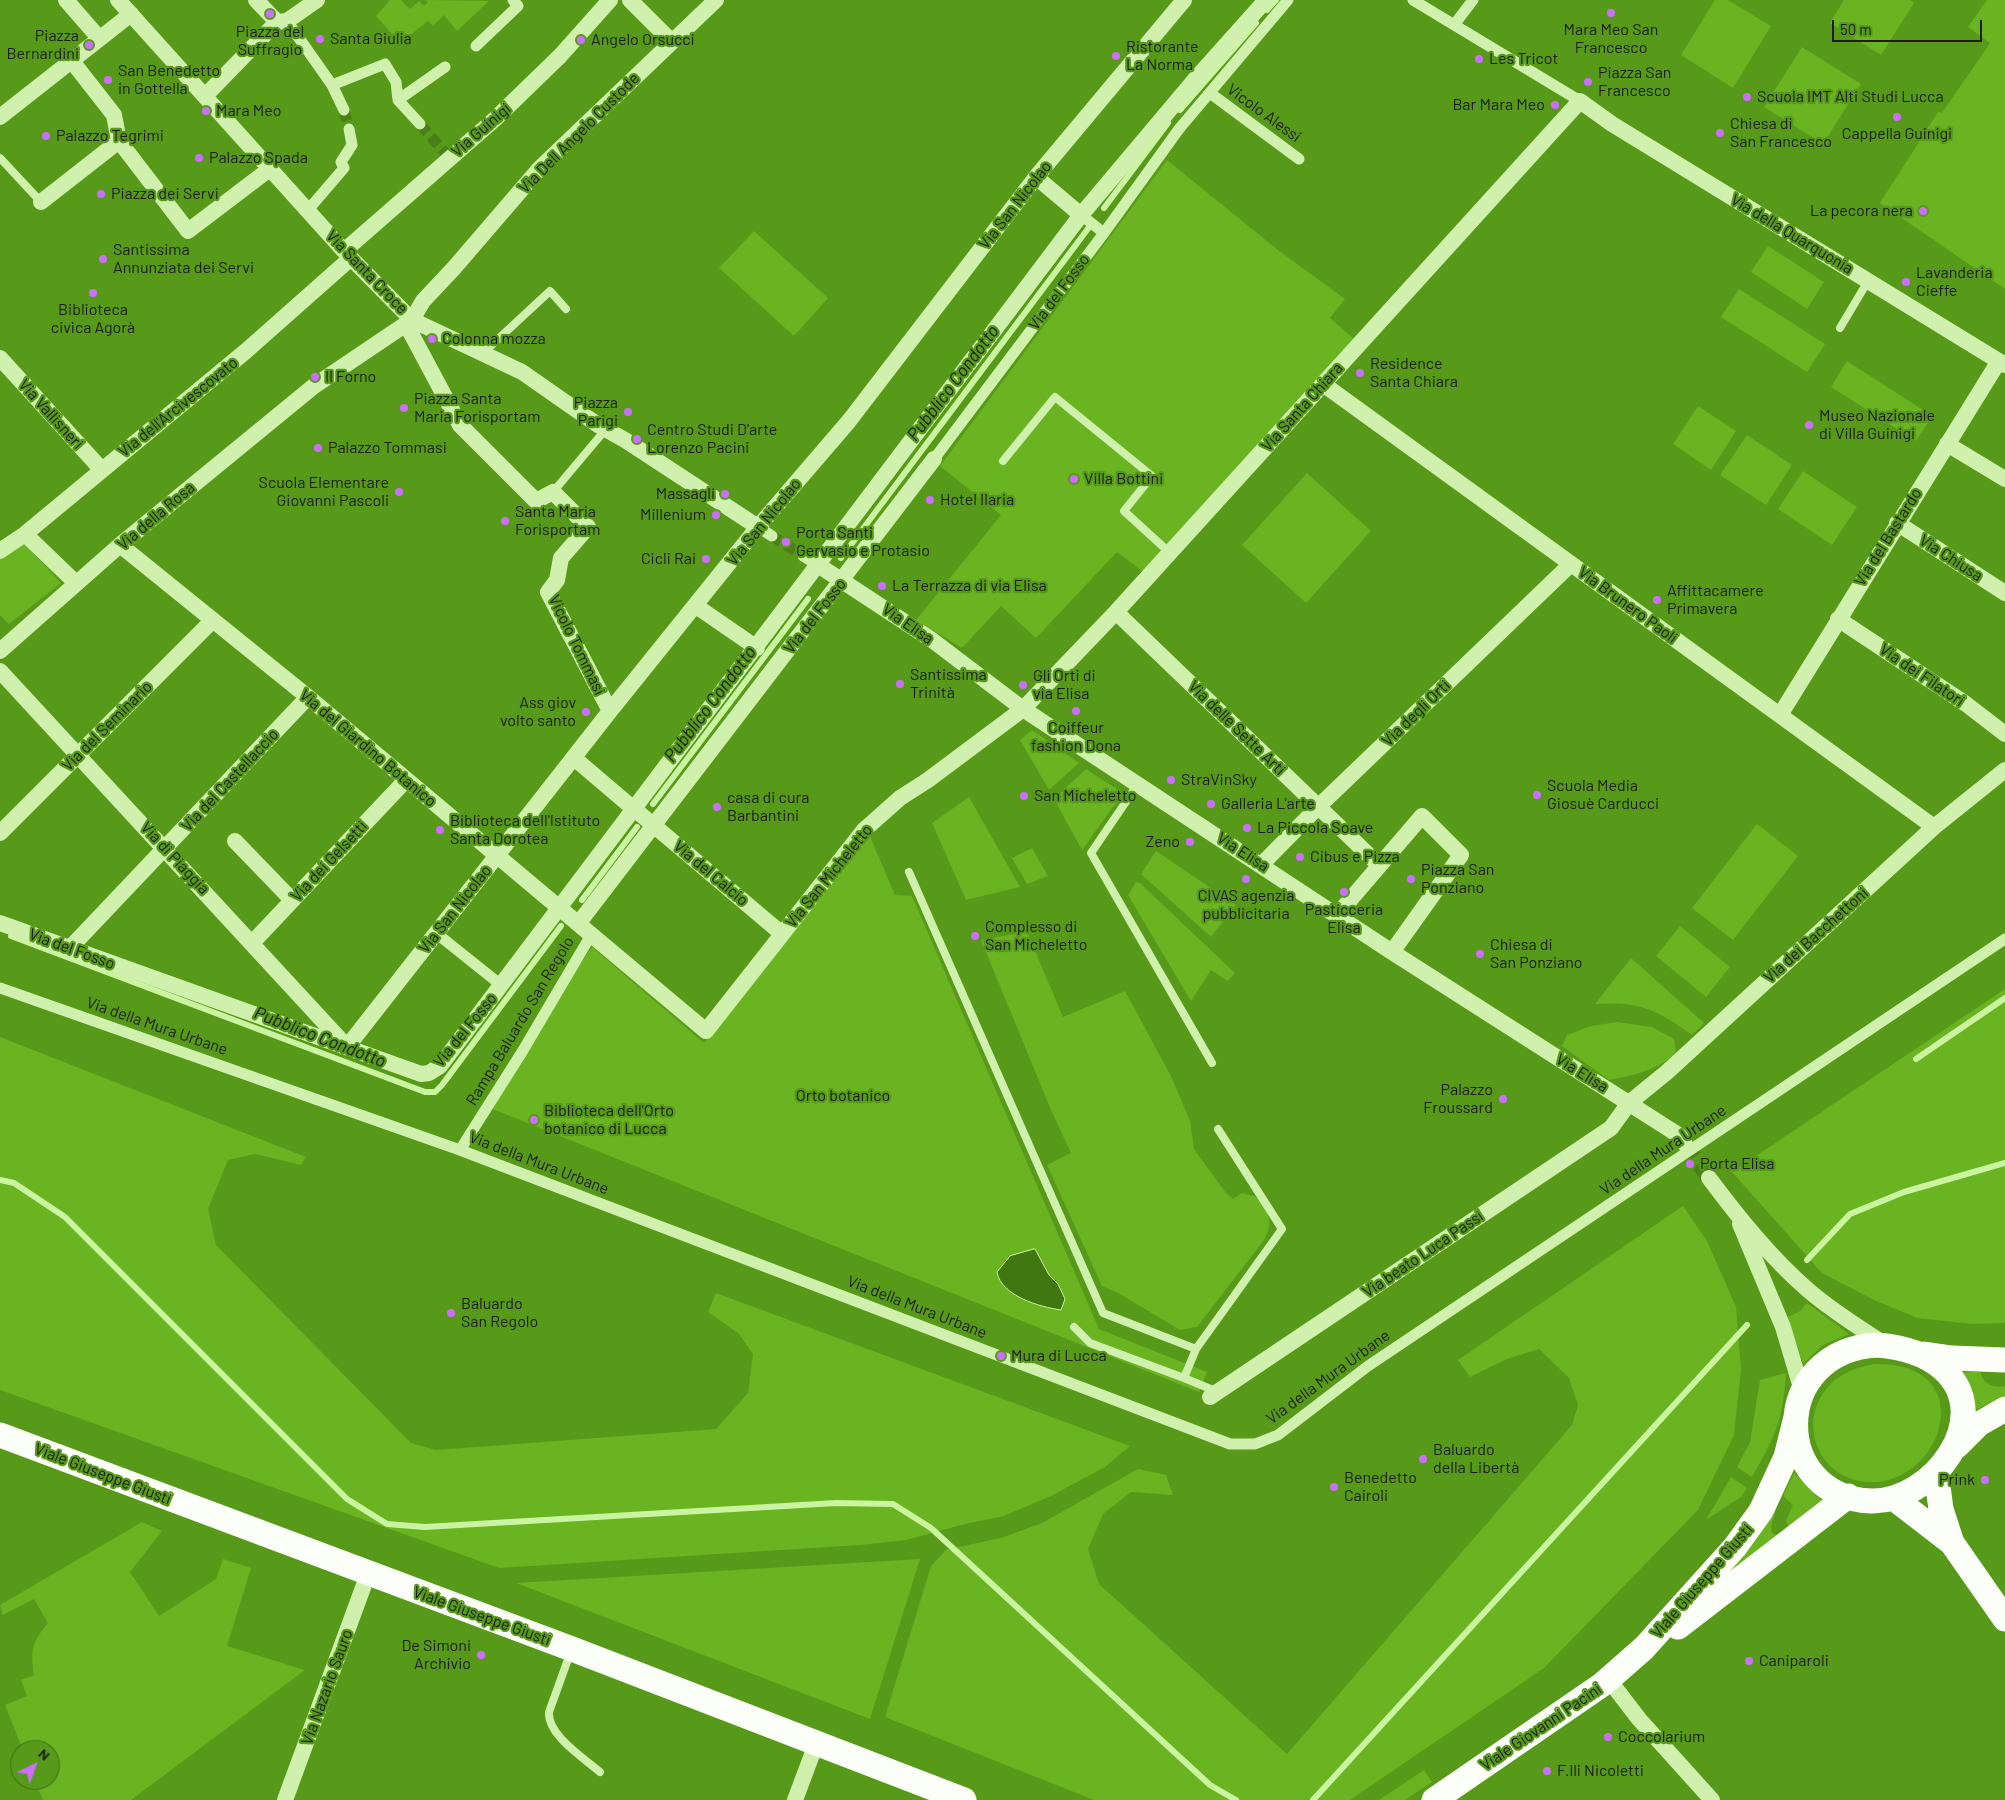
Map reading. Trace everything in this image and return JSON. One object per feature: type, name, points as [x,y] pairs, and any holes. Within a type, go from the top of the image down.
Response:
[{"type":"main road","points":[[2005,1360],[1952,1358],[1917,1353],[1888,1346],[1865,1345],[1841,1351],[1826,1360],[1802,1391],[1796,1416],[1797,1443],[1805,1465],[1818,1480],[1848,1496],[1870,1501],[1895,1499],[1915,1490],[1936,1472],[1956,1446],[1979,1424],[2005,1409]]},
{"type":"main road","points":[[1917,1353],[1945,1370],[1959,1392],[1962,1416],[1956,1446]]},
{"type":"main road","name":"Viale Giuseppe Giusti","points":[[1644,1648],[1735,1548],[1761,1511],[1786,1457],[1796,1416]]},
{"type":"main road","name":"Viale Giuseppe Giusti","points":[[0,1435],[964,1800]]},
{"type":"main road","points":[[1936,1472],[1941,1509],[1952,1543],[2005,1619]]},
{"type":"main road","name":"Viale Giuseppe Giusti","points":[[1644,1648],[1702,1610],[1848,1496]]},
{"type":"main road","points":[[1895,1499],[1952,1543]]},
{"type":"main road","name":"Viale Giovanni Pacini","points":[[1434,1800],[1609,1680],[1644,1648]]},
{"type":"street","points":[[66,0],[99,38]]},
{"type":"street","points":[[256,0],[282,21],[332,86],[344,110]]},
{"type":"street","points":[[205,96],[282,21],[317,0]]},
{"type":"street","points":[[476,46],[518,6],[513,0]]},
{"type":"street","name":"Via Guinigi","points":[[348,254],[448,156],[495,119],[521,94],[560,56],[610,0]]},
{"type":"street","points":[[630,0],[672,42]]},
{"type":"street","name":"Via Dell Angelo Custode","points":[[409,322],[423,301],[540,168],[716,0]]},
{"type":"street","name":"Via San Nicolao","points":[[347,1047],[610,711],[758,527],[849,421],[1036,177],[1184,0]]},
{"type":"street","name":"Via del Fosso","points":[[568,916],[644,817],[757,648],[1081,214],[1198,76],[1266,0]]},
{"type":"street","name":"Via del Fosso","points":[[0,923],[421,1074],[429,1073],[440,1066],[501,985],[568,916],[644,817],[842,580],[1104,233],[1179,129],[1288,0]]},
{"type":"street","points":[[1413,0],[1580,102]]},
{"type":"street","points":[[1454,25],[1473,0]]},
{"type":"street","points":[[0,117],[99,38],[125,5]]},
{"type":"street","name":"Via Santa Croce","points":[[125,5],[409,322],[522,372],[606,429],[758,527]]},
{"type":"street","points":[[71,60],[114,115],[118,141],[188,231],[198,226],[271,168]]},
{"type":"street","points":[[332,86],[385,64],[396,82],[398,100],[420,124]]},
{"type":"street","points":[[398,100],[445,67]]},
{"type":"street","name":"Vicolo Alessi","points":[[1210,93],[1299,159]]},
{"type":"street","name":"Via della Quarquonia","points":[[1580,102],[1612,124],[2002,363]]},
{"type":"street","name":"Via Santa Chiara","points":[[1023,709],[1116,612],[1580,102]]},
{"type":"street","points":[[308,210],[344,168],[341,162],[352,145],[349,129]]},
{"type":"street","points":[[41,202],[118,141]]},
{"type":"street","name":"Via San Nicolao","points":[[1036,177],[1081,214]]},
{"type":"street","points":[[1081,214],[1104,233]]},
{"type":"street","name":"Via dell'Arcivescovato","points":[[0,551],[25,534],[246,351],[348,254]]},
{"type":"street","points":[[409,322],[460,425],[536,502],[553,492]]},
{"type":"street","name":"Via della Rosa","points":[[0,651],[120,545],[314,386],[409,322]]},
{"type":"street","name":"Via Vallisneri","points":[[0,358],[102,470]]},
{"type":"street","name":"Via del Bastardo","points":[[1780,715],[1897,523],[1947,444],[2002,363]]},
{"type":"street","name":"Via Brunero Paoli","points":[[1323,384],[1934,827]]},
{"type":"street","points":[[1947,444],[2005,480]]},
{"type":"street","name":"Vicolo Tommasi","points":[[553,492],[588,528],[561,558],[557,580],[548,592],[610,711]]},
{"type":"street","name":"Via Chiusa","points":[[1897,523],[2005,593]]},
{"type":"street","points":[[758,527],[772,536]]},
{"type":"street","points":[[25,534],[76,583]]},
{"type":"street","name":"Via del Giardino Botanico","points":[[120,545],[308,697],[706,1031]]},
{"type":"street","name":"Via Elisa","points":[[803,556],[932,640],[1023,709],[1338,914],[1392,952],[1680,1136],[1685,1144]]},
{"type":"street","name":"Via degli Orti","points":[[1262,864],[1319,806],[1572,564]]},
{"type":"street","name":"Via del Fosso","points":[[696,606],[757,648]]},
{"type":"street","name":"Via delle Sette Arti","points":[[1116,612],[1379,865]]},
{"type":"street","name":"Via dei Filatori","points":[[1838,619],[1966,704],[2005,734]]},
{"type":"street","name":"Via del Seminario","points":[[0,832],[213,620]]},
{"type":"street","name":"Via di Piaggia","points":[[0,671],[253,942],[347,1047]]},
{"type":"street","name":"Via del Castellaccio","points":[[69,949],[308,697]]},
{"type":"street","name":"Via San Micheletto","points":[[706,1031],[781,933],[864,830],[900,798],[928,780],[1023,709]]},
{"type":"street","name":"Via del Calcio","points":[[574,758],[781,933]]},
{"type":"street","name":"Via dei Bacchettoni","points":[[1629,1103],[1667,1072],[1934,827],[2005,770]]},
{"type":"street","name":"Via dei Gelsetti","points":[[253,942],[406,780]]},
{"type":"street","points":[[1338,914],[1422,816],[1460,855],[1392,952]]},
{"type":"street","points":[[235,841],[292,900]]},
{"type":"street","name":"Via del Fosso","points":[[436,933],[501,985]]},
{"type":"street","name":"Rampa Baluardo San Regolo","points":[[460,1150],[522,1052],[591,935]]},
{"type":"street","name":"Via della Mura Urbane","points":[[0,988],[460,1150],[1230,1444],[1255,1444],[1278,1435],[1368,1366],[2005,939]]},
{"type":"street","name":"Via beato Luca Passi","points":[[1214,1394],[1611,1128],[1629,1103]]},
{"type":"street","points":[[1710,1178],[1735,1212],[1790,1274],[1809,1292],[1888,1346]]},
{"type":"street","points":[[1735,1212],[1783,1327],[1802,1391]]},
{"type":"street","name":"Via Nazario Sauro","points":[[285,1800],[368,1574]]},
{"type":"street","points":[[1609,1680],[1639,1720],[1712,1800]]},
{"type":"street","points":[[795,1800],[816,1744]]},
{"type":"lane","points":[[0,158],[41,202]]},
{"type":"lane","points":[[1840,328],[1868,281]]},
{"type":"lane","points":[[482,354],[550,291],[566,309]]},
{"type":"lane","points":[[1003,461],[1055,397],[1152,476],[1124,511],[1170,553]]},
{"type":"lane","points":[[553,492],[606,429]]},
{"type":"lane","points":[[1138,784],[1091,853],[1212,1063]]},
{"type":"lane","points":[[909,872],[1103,1313],[1196,1349]]},
{"type":"lane","points":[[1184,1378],[1196,1349],[1282,1229],[1218,1129]]},
{"type":"lane","points":[[1074,1327],[1090,1343],[1184,1378],[1214,1394]]},
{"type":"lane","points":[[572,1650],[549,1712],[549,1721],[562,1739],[600,1772]]},
{"type":"green space","points":[[390,0],[401,0],[410,9],[419,1],[424,6],[428,2],[426,0],[489,1],[457,31],[444,15],[433,26],[428,21],[400,43],[376,16]]},
{"type":"green space","points":[[1715,0],[1728,0],[1771,26],[1733,88],[1681,55]]},
{"type":"green space","points":[[1844,0],[1910,0],[1914,3],[1881,55],[1830,23]]},
{"type":"green space","points":[[1987,0],[2005,0],[2005,289],[1880,203],[1938,112],[1942,113],[1990,43],[1968,27]]},
{"type":"green space","points":[[1802,47],[1861,84],[1823,144],[1764,107]]},
{"type":"green space","name":"Villa Bottini","points":[[1167,160],[1278,250],[1345,299],[1330,318],[1355,340],[1146,574],[1117,552],[1036,638],[1001,606],[962,648],[916,620],[1001,515],[940,466]]},
{"type":"green space","points":[[754,231],[828,298],[794,336],[719,268]]},
{"type":"green space","points":[[1768,246],[1824,282],[1807,309],[1751,272]]},
{"type":"green space","points":[[1739,289],[1825,344],[1807,372],[1721,317]]},
{"type":"green space","points":[[1847,361],[1932,416],[1916,441],[1831,387]]},
{"type":"green space","points":[[1698,406],[1736,431],[1711,470],[1673,444]]},
{"type":"green space","points":[[1747,435],[1792,465],[1766,505],[1720,475]]},
{"type":"green space","points":[[1803,471],[1857,507],[1832,545],[1778,509]]},
{"type":"green space","points":[[1307,473],[1371,531],[1306,603],[1242,545]]},
{"type":"green space","points":[[22,541],[61,583],[9,624],[0,615],[0,556]]},
{"type":"green space","points":[[1032,730],[1079,763],[1049,790],[1020,740]]},
{"type":"green space","points":[[1086,769],[1123,793],[1082,850],[1054,799]]},
{"type":"green space","points":[[969,797],[1020,887],[966,900],[932,823]]},
{"type":"green space","points":[[1757,824],[1798,856],[1733,940],[1692,908]]},
{"type":"green space","name":"Orto botanico","points":[[865,833],[869,834],[895,895],[912,896],[1099,1329],[1207,1372],[1199,1392],[490,1108],[540,1020],[592,947],[704,1043]]},
{"type":"green space","points":[[1032,848],[1048,876],[1027,884],[1012,858]]},
{"type":"green space","points":[[1156,851],[1236,905],[1211,937],[1141,874]]},
{"type":"green space","points":[[1136,882],[1140,883],[1235,973],[1228,981],[1211,970],[1191,1001],[1128,895]]},
{"type":"green space","points":[[1680,926],[1730,967],[1706,997],[1656,956]]},
{"type":"green space","points":[[1027,932],[1063,1017],[1125,991],[1171,1076],[1190,1121],[1194,1149],[1226,1193],[1233,1199],[1242,1193],[1257,1197],[1265,1207],[1269,1217],[1269,1228],[1264,1240],[1197,1327],[1180,1330],[1118,1293],[1102,1286],[1047,1165],[1071,1153],[1051,1110],[981,940]]},
{"type":"green space","points":[[1631,958],[1704,1023],[1692,1035],[1658,1013],[1647,1009],[1624,1004],[1595,1004]]},
{"type":"green space","points":[[2005,989],[2005,1323],[1972,1324],[1917,1318],[1874,1300],[1822,1273],[1732,1172]]},
{"type":"green space","points":[[1617,1022],[1652,1027],[1674,1039],[1676,1051],[1664,1062],[1646,1071],[1609,1080],[1562,1046],[1567,1035],[1591,1026]]},
{"type":"green space","points":[[0,1037],[306,1157],[301,1165],[255,1154],[228,1160],[208,1209],[216,1245],[411,1443],[436,1450],[716,1429],[748,1393],[753,1354],[739,1334],[708,1312],[716,1293],[1130,1446],[1105,1467],[1051,1496],[1004,1516],[965,1524],[906,1540],[860,1545],[499,1568],[0,1390]]},
{"type":"green space","points":[[1683,1206],[1707,1241],[1736,1307],[1741,1369],[1734,1435],[1698,1510],[1544,1668],[1350,1800],[1094,1800],[885,1717],[931,1566],[946,1550],[1004,1537],[1042,1523],[1138,1469],[1166,1475],[1173,1495],[1131,1492],[1103,1514],[1088,1549],[1099,1584],[1287,1754],[1572,1425],[1578,1405],[1569,1378],[1539,1349],[1507,1359],[1470,1377],[1458,1360]]},
{"type":"green space","points":[[1807,1303],[1849,1334],[1823,1345],[1803,1364],[1788,1317],[1800,1311]]},
{"type":"green space","points":[[1874,1364],[1907,1368],[1928,1380],[1939,1399],[1941,1420],[1934,1442],[1920,1461],[1901,1475],[1876,1482],[1851,1479],[1832,1467],[1819,1450],[1814,1430],[1816,1409],[1826,1389],[1845,1374]]},
{"type":"green space","points":[[1963,1372],[1980,1372],[1989,1385],[2005,1386],[2005,1396],[1975,1410],[1972,1389]]},
{"type":"green space","points":[[1786,1373],[1780,1416],[1767,1451],[1752,1477],[1737,1467],[1750,1442],[1760,1380]]},
{"type":"green space","points":[[1794,1473],[1817,1497],[1825,1501],[1790,1529],[1786,1521],[1793,1505],[1783,1496]]},
{"type":"green space","points":[[1731,1477],[1747,1488],[1741,1497],[1706,1520]]},
{"type":"green space","points":[[1777,1506],[1771,1526],[1772,1533],[1778,1536],[1724,1580]]},
{"type":"green space","points":[[142,1522],[162,1531],[130,1572],[159,1616],[216,1579],[223,1559],[251,1568],[227,1646],[305,1670],[131,1800],[43,1800],[39,1790],[60,1790],[60,1740],[19,1740],[5,1705],[27,1696],[21,1680],[34,1675],[32,1653],[35,1641],[48,1623],[34,1599],[3,1615],[0,1605]]},
{"type":"green space","points":[[920,1559],[870,1719],[516,1583]]},
{"type":"green space","points":[[1424,1770],[1432,1782],[1405,1800],[1379,1800]]},
{"type":"shaded area","points":[[1035,1249],[1049,1275],[1058,1284],[1065,1299],[1061,1310],[1023,1299],[1013,1294],[1000,1280],[997,1272],[1010,1256]]},
{"type":"waterway","name":"Pubblico Condotto","points":[[1267,10],[1276,0]]},
{"type":"waterway","name":"Pubblico Condotto","points":[[1180,110],[1256,23]]},
{"type":"waterway","name":"Pubblico Condotto","points":[[1104,208],[1168,123]]},
{"type":"waterway","name":"Pubblico Condotto","points":[[841,558],[1090,226]]},
{"type":"waterway","name":"Pubblico Condotto","points":[[653,804],[808,599]]},
{"type":"waterway","name":"Pubblico Condotto","points":[[582,900],[637,827]]},
{"type":"waterway","name":"Pubblico Condotto","points":[[11,936],[425,1092],[435,1092],[561,926]]},
{"type":"waterway","points":[[1916,1059],[2005,998]]},
{"type":"waterway","points":[[1807,1260],[1850,1214],[1904,1192],[2005,1163]]},
{"type":"waterway","points":[[0,1180],[14,1183],[65,1217],[347,1499],[387,1524],[425,1527],[836,1503],[893,1504],[931,1528],[1210,1785],[1236,1800]]},
{"type":"waterway","points":[[1313,1800],[1747,1325]]},
{"type":"tunnel","points":[[344,110],[349,129]]},
{"type":"tunnel","points":[[420,124],[446,154]]},
{"type":"tunnel","points":[[772,536],[803,556]]},
{"type":"tunnel","points":[[1685,1144],[1709,1178]]},
{"type":"place","name":"Mara Meo San Francesco","points":[[1611,13]]},
{"type":"place","name":"Piazza del Suffragio","points":[[270,14]]},
{"type":"place","name":"Santa Giulia","points":[[320,39]]},
{"type":"place","name":"Angelo Orsucci","points":[[581,40]]},
{"type":"place","name":"Piazza Bernardini","points":[[89,45]]},
{"type":"place","name":"Ristorante La Norma","points":[[1116,56]]},
{"type":"place","name":"Les Tricot","points":[[1479,59]]},
{"type":"place","name":"San Benedetto in Gottella","points":[[108,80]]},
{"type":"place","name":"Piazza San Francesco","points":[[1588,82]]},
{"type":"place","name":"Scuola IMT Alti Studi Lucca","points":[[1747,97]]},
{"type":"place","name":"Bar Mara Meo","points":[[1555,105]]},
{"type":"place","name":"Mara Meo","points":[[206,111]]},
{"type":"place","name":"Cappella Guinigi","points":[[1897,117]]},
{"type":"place","name":"Chiesa di San Francesco","points":[[1720,133]]},
{"type":"place","name":"Palazzo Tegrimi","points":[[46,136]]},
{"type":"place","name":"Palazzo Spada","points":[[199,158]]},
{"type":"place","name":"Piazza dei Servi","points":[[101,194]]},
{"type":"place","name":"La pecora nera","points":[[1923,211]]},
{"type":"place","name":"Santissima Annunziata dei Servi","points":[[103,259]]},
{"type":"place","name":"Lavanderia Cieffe","points":[[1906,282]]},
{"type":"place","name":"Biblioteca civica Agorà","points":[[93,293]]},
{"type":"place","name":"Colonna mozza","points":[[432,339]]},
{"type":"place","name":"Residence Santa Chiara","points":[[1360,373]]},
{"type":"place","name":"Il Forno","points":[[315,377]]},
{"type":"place","name":"Piazza Santa Maria Forisportam","points":[[404,408]]},
{"type":"place","name":"Piazza Parigi","points":[[628,412]]},
{"type":"place","name":"Museo Nazionale di Villa Guinigi","points":[[1809,425]]},
{"type":"place","name":"Centro Studi D'arte Lorenzo Pacini","points":[[637,439]]},
{"type":"place","name":"Palazzo Tommasi","points":[[318,448]]},
{"type":"place","name":"Villa Bottini","points":[[1074,479]]},
{"type":"place","name":"Scuola Elementare Giovanni Pascoli","points":[[399,492]]},
{"type":"place","name":"Massagli","points":[[725,494]]},
{"type":"place","name":"Hotel Ilaria","points":[[930,500]]},
{"type":"place","name":"Millenium","points":[[716,515]]},
{"type":"place","name":"Santa Maria Forisportam","points":[[505,521]]},
{"type":"place","name":"Porta Santi Gervasio e Protasio","points":[[786,542]]},
{"type":"place","name":"Cicli Rai","points":[[706,559]]},
{"type":"place","name":"La Terrazza di via Elisa","points":[[882,586]]},
{"type":"place","name":"Affittacamere Primavera","points":[[1657,600]]},
{"type":"place","name":"Santissima Trinità","points":[[900,684]]},
{"type":"place","name":"Gli Orti di via Elisa","points":[[1023,685]]},
{"type":"place","name":"Coiffeur fashion Dona","points":[[1076,711]]},
{"type":"place","name":"Ass giov volto santo","points":[[586,712]]},
{"type":"place","name":"StraVinSky","points":[[1171,780]]},
{"type":"place","name":"Scuola Media Giosuè Carducci","points":[[1537,795]]},
{"type":"place","name":"San Micheletto","points":[[1024,796]]},
{"type":"place","name":"Galleria L'arte","points":[[1211,804]]},
{"type":"place","name":"casa di cura Barbantini","points":[[717,807]]},
{"type":"place","name":"La Piccola Soave","points":[[1247,828]]},
{"type":"place","name":"Biblioteca dell'Istituto Santa Dorotea","points":[[440,830]]},
{"type":"place","name":"Zeno","points":[[1190,842]]},
{"type":"place","name":"Cibus e Pizza","points":[[1300,857]]},
{"type":"place","name":"CIVAS agenzia pubblicitaria","points":[[1246,879]]},
{"type":"place","name":"Piazza San Ponziano","points":[[1411,879]]},
{"type":"place","name":"Pasticceria Elisa","points":[[1344,892]]},
{"type":"place","name":"Complesso di San Micheletto","points":[[975,936]]},
{"type":"place","name":"Chiesa di San Ponziano","points":[[1480,954]]},
{"type":"place","name":"Palazzo Froussard","points":[[1503,1099]]},
{"type":"place","name":"Biblioteca dell'Orto botanico di Lucca","points":[[534,1120]]},
{"type":"place","name":"Porta Elisa","points":[[1690,1164]]},
{"type":"place","name":"Baluardo San Regolo","points":[[451,1313]]},
{"type":"place","name":"Mura di Lucca","points":[[1001,1356]]},
{"type":"place","name":"Baluardo della Libertà","points":[[1423,1459]]},
{"type":"place","name":"Prink","points":[[1985,1480]]},
{"type":"place","name":"Benedetto Cairoli","points":[[1334,1487]]},
{"type":"place","name":"De Simoni Archivio","points":[[481,1655]]},
{"type":"place","name":"Caniparoli","points":[[1749,1661]]},
{"type":"place","name":"Coccolarium","points":[[1608,1737]]},
{"type":"place","name":"F.lli Nicoletti","points":[[1547,1771]]}]
